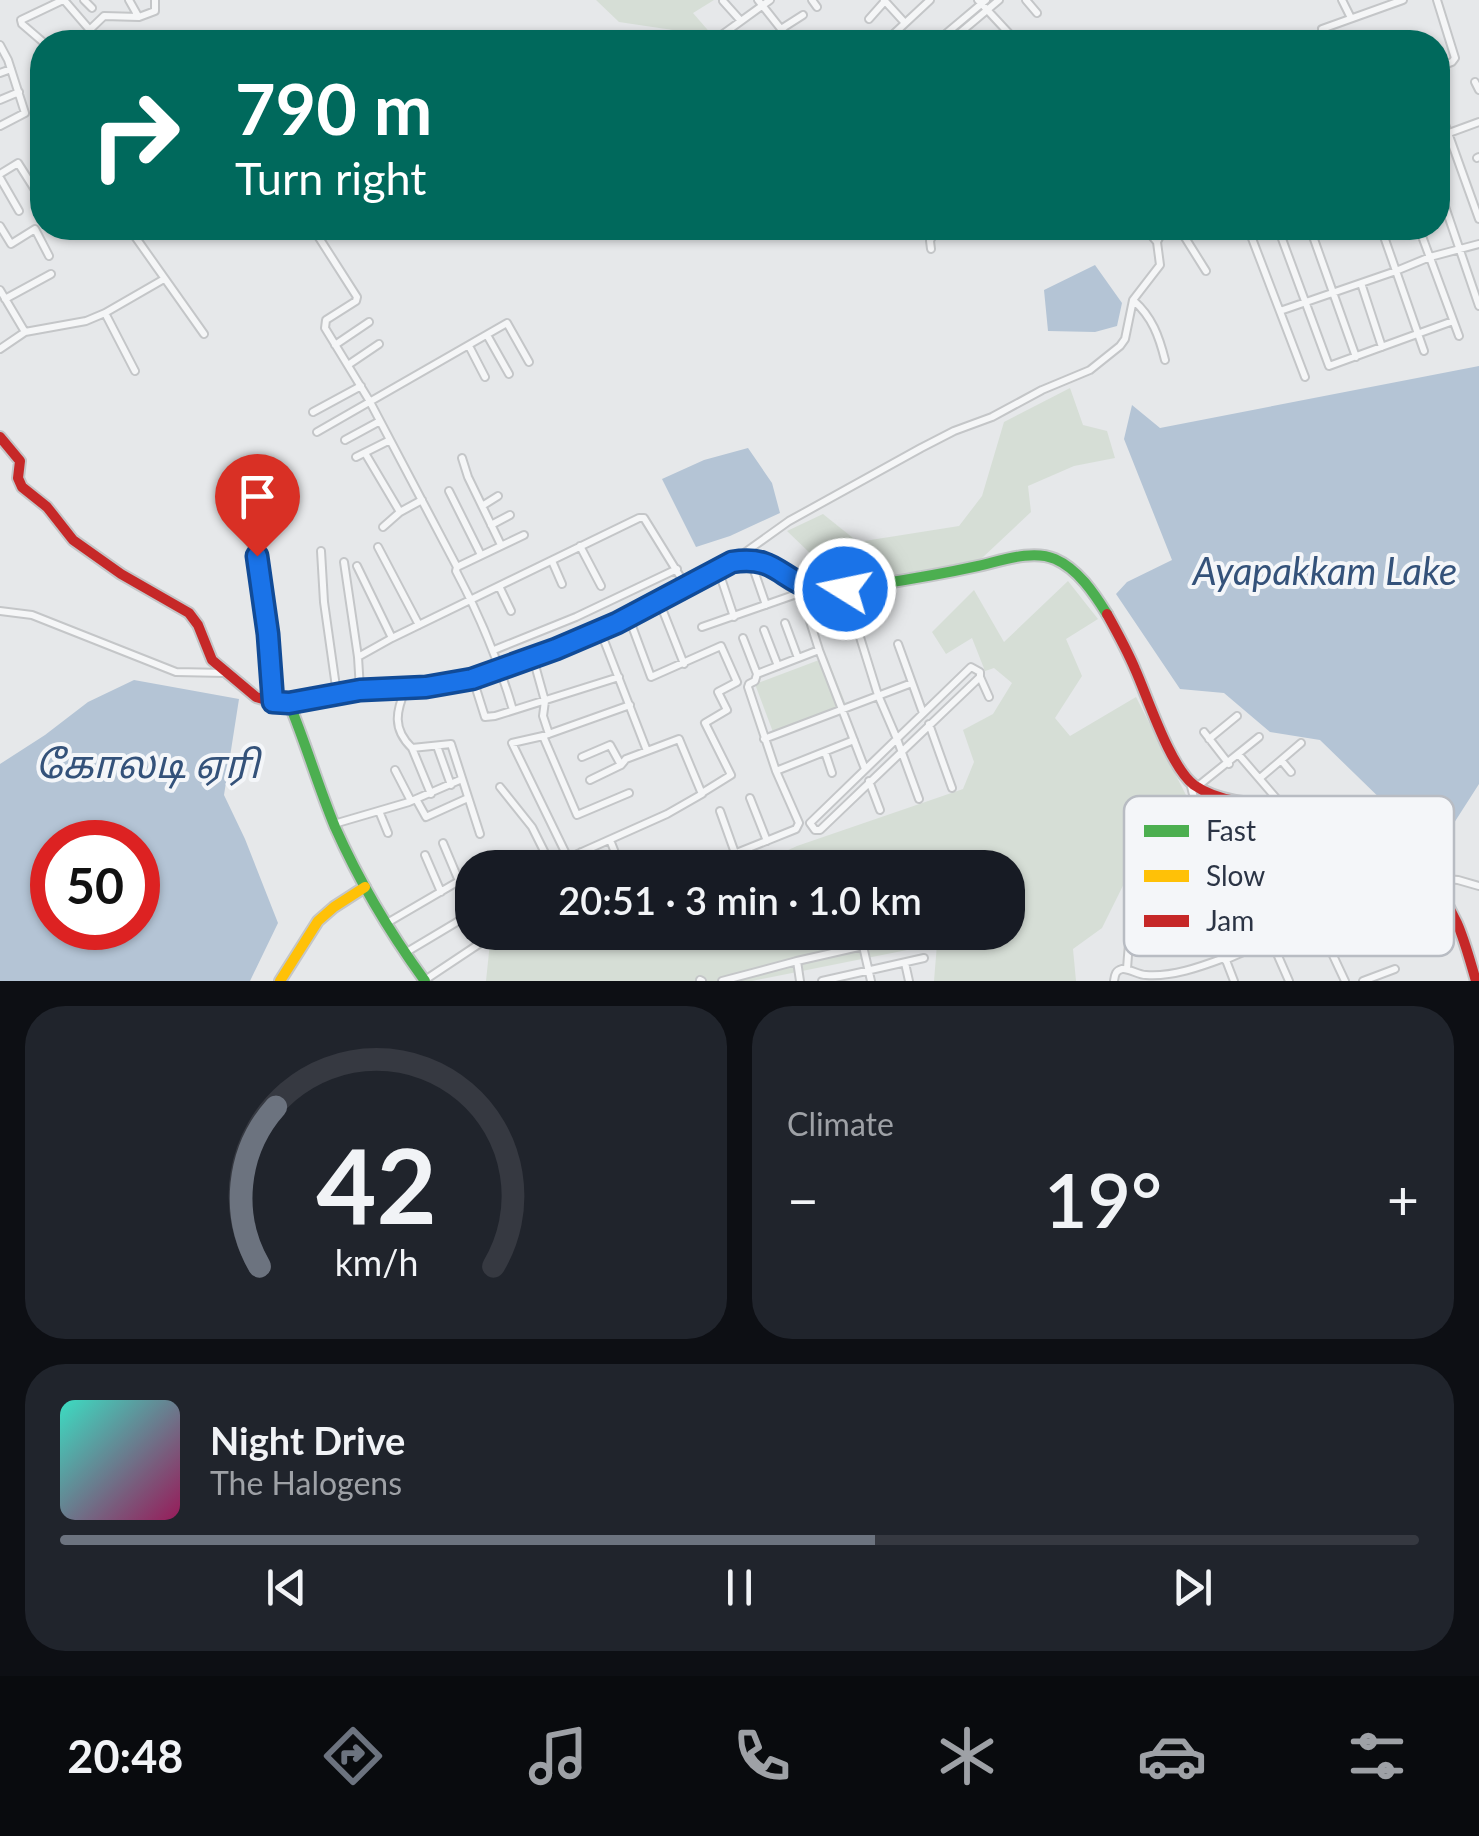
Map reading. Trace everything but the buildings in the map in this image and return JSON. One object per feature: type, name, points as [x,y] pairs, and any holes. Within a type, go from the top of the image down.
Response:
[{"type":"main road","points":[[0,436],[20,461],[18,478],[26,491],[47,507],[80,546],[189,613],[198,624],[209,654],[226,674],[256,697],[273,702],[472,679],[629,618],[732,562],[750,559],[769,564],[810,589],[826,591],[1022,558],[1052,558],[1080,576],[1098,598],[1162,730],[1194,784],[1215,796]]},
{"type":"main road","points":[[289,703],[334,824],[365,886],[425,980]]},
{"type":"main road","points":[[286,978],[318,921],[365,886]]},
{"type":"main road","points":[[1454,917],[1476,981]]},
{"type":"street","points":[[30,31],[21,20],[64,0],[90,29],[104,16],[139,17],[155,12],[154,0]]},
{"type":"street","points":[[84,0],[92,8]]},
{"type":"street","points":[[128,0],[139,17]]},
{"type":"street","points":[[729,30],[760,3],[770,0]]},
{"type":"street","points":[[869,19],[885,0],[905,23]]},
{"type":"street","points":[[898,30],[929,0]]},
{"type":"street","points":[[951,30],[983,4],[999,0]]},
{"type":"street","points":[[1026,0],[1038,13]]},
{"type":"street","points":[[1342,0],[1351,18]]},
{"type":"street","points":[[1322,30],[1403,0]]},
{"type":"street","points":[[1437,0],[1446,30]]},
{"type":"street","points":[[723,1],[741,21]]},
{"type":"street","points":[[760,3],[781,28],[803,15]]},
{"type":"street","points":[[983,4],[1003,30]]},
{"type":"street","points":[[960,30],[983,4]]},
{"type":"street","points":[[0,126],[25,113],[1,47]]},
{"type":"street","points":[[0,73],[11,69]]},
{"type":"street","points":[[0,100],[19,92]]},
{"type":"street","points":[[1450,132],[1479,122]]},
{"type":"street","points":[[1450,139],[1479,219]]},
{"type":"street","points":[[19,211],[0,176],[18,162],[30,182]]},
{"type":"street","points":[[1450,223],[1479,306]]},
{"type":"street","points":[[0,226],[11,244],[30,232]]},
{"type":"street","points":[[43,240],[49,256]]},
{"type":"street","points":[[137,240],[204,334]]},
{"type":"street","points":[[320,240],[357,297],[326,320],[324,328],[371,403],[458,568],[494,650],[514,710]]},
{"type":"street","points":[[930,240],[931,249]]},
{"type":"street","points":[[1187,240],[1206,271]]},
{"type":"street","points":[[1253,240],[1306,377]]},
{"type":"street","points":[[1282,240],[1329,366],[1453,321]]},
{"type":"street","points":[[1314,240],[1356,356]]},
{"type":"street","points":[[1385,240],[1424,351]]},
{"type":"street","points":[[1424,240],[1458,336]]},
{"type":"street","points":[[732,562],[790,521],[921,448],[1090,370],[1125,339],[1133,300],[1160,265],[1157,242]]},
{"type":"street","points":[[1280,311],[1430,257],[1479,244]]},
{"type":"street","points":[[5,299],[52,274]]},
{"type":"street","points":[[0,349],[25,332],[86,321],[105,313],[164,278]]},
{"type":"street","points":[[1362,283],[1382,346]]},
{"type":"street","points":[[0,290],[25,332]]},
{"type":"street","points":[[1133,300],[1152,321],[1165,360]]},
{"type":"street","points":[[105,313],[135,371]]},
{"type":"street","points":[[335,345],[369,322]]},
{"type":"street","points":[[317,432],[507,323],[530,362]]},
{"type":"street","points":[[487,335],[509,374]]},
{"type":"street","points":[[348,365],[379,344]]},
{"type":"street","points":[[468,346],[485,377]]},
{"type":"street","points":[[312,412],[361,386]]},
{"type":"street","points":[[345,440],[380,421]]},
{"type":"street","points":[[356,458],[390,440]]},
{"type":"street","points":[[365,453],[400,512]]},
{"type":"street","points":[[462,458],[501,546]]},
{"type":"street","points":[[449,492],[482,555]]},
{"type":"street","points":[[482,506],[498,496]]},
{"type":"street","points":[[383,527],[422,500]]},
{"type":"street","points":[[230,514],[260,565],[273,702]]},
{"type":"street","points":[[490,525],[510,515]]},
{"type":"street","points":[[358,657],[633,519],[644,518],[686,586]]},
{"type":"street","points":[[458,568],[524,535]]},
{"type":"street","points":[[580,546],[601,586]]},
{"type":"street","points":[[378,547],[419,625]]},
{"type":"street","points":[[321,551],[337,694]]},
{"type":"street","points":[[750,559],[766,605]]},
{"type":"street","points":[[552,560],[562,584]]},
{"type":"street","points":[[344,562],[360,690]]},
{"type":"street","points":[[357,566],[392,638]]},
{"type":"street","points":[[718,568],[734,616]]},
{"type":"street","points":[[494,650],[576,617],[676,569]]},
{"type":"street","points":[[499,586],[511,611]]},
{"type":"street","points":[[702,627],[810,589]]},
{"type":"street","points":[[845,589],[878,695],[920,799]]},
{"type":"street","points":[[658,602],[684,664]]},
{"type":"street","points":[[0,610],[32,615],[176,672],[226,674]]},
{"type":"street","points":[[808,615],[865,769]]},
{"type":"street","points":[[586,850],[666,814],[731,775],[705,723],[727,710],[718,692],[737,682],[722,646],[651,677],[629,618]]},
{"type":"street","points":[[786,623],[798,658]]},
{"type":"street","points":[[600,630],[647,751]]},
{"type":"street","points":[[764,630],[778,666]]},
{"type":"street","points":[[742,638],[757,674],[748,687],[764,740],[799,823],[796,829],[743,850]]},
{"type":"street","points":[[898,644],[924,712]]},
{"type":"street","points":[[757,674],[819,650]]},
{"type":"street","points":[[532,657],[546,701],[546,735],[576,815],[628,793]]},
{"type":"street","points":[[980,677],[820,830],[815,830],[810,823],[972,667],[980,672],[988,697]]},
{"type":"street","points":[[472,679],[483,715],[494,716],[619,678]]},
{"type":"street","points":[[764,740],[912,683]]},
{"type":"street","points":[[406,688],[396,719],[431,794]]},
{"type":"street","points":[[564,850],[512,744],[630,706]]},
{"type":"street","points":[[1229,764],[1206,736],[1237,716]]},
{"type":"street","points":[[929,724],[952,788]]},
{"type":"street","points":[[1196,796],[1194,784],[1229,764],[1260,737]]},
{"type":"street","points":[[590,780],[626,759],[680,739],[702,793]]},
{"type":"street","points":[[776,771],[854,740]]},
{"type":"street","points":[[412,748],[451,744],[480,834]]},
{"type":"street","points":[[1260,778],[1301,744]]},
{"type":"street","points":[[582,757],[610,745],[621,765]]},
{"type":"street","points":[[438,746],[452,785]]},
{"type":"street","points":[[825,752],[832,773]]},
{"type":"street","points":[[1240,755],[1274,796]]},
{"type":"street","points":[[1281,760],[1291,772]]},
{"type":"street","points":[[395,770],[426,817],[468,798]]},
{"type":"street","points":[[334,824],[431,794],[462,779]]},
{"type":"street","points":[[870,781],[880,810]]},
{"type":"street","points":[[500,787],[532,828],[542,850]]},
{"type":"street","points":[[750,798],[766,841]]},
{"type":"street","points":[[380,811],[388,833]]},
{"type":"street","points":[[720,811],[734,850]]},
{"type":"street","points":[[610,840],[614,850]]},
{"type":"street","points":[[388,924],[463,879],[443,843]]},
{"type":"street","points":[[425,855],[441,892]]},
{"type":"street","points":[[1454,880],[1479,886]]},
{"type":"street","points":[[405,953],[455,923]]},
{"type":"street","points":[[425,980],[470,950]]},
{"type":"street","points":[[722,981],[846,950]]},
{"type":"street","points":[[865,950],[871,981]]},
{"type":"street","points":[[1130,956],[1129,970],[1134,981]]},
{"type":"street","points":[[1114,981],[1116,973],[1129,970],[1146,976],[1165,974],[1230,956]]},
{"type":"street","points":[[1278,956],[1289,981]]},
{"type":"street","points":[[1333,956],[1345,981]]},
{"type":"street","points":[[822,981],[924,958]]},
{"type":"street","points":[[1225,958],[1234,981]]},
{"type":"street","points":[[796,961],[800,981]]},
{"type":"street","points":[[905,963],[908,981]]},
{"type":"street","points":[[1363,981],[1395,969]]},
{"type":"shaded area","points":[[596,0],[714,0],[693,13],[708,30],[673,30],[619,22]]},
{"type":"shaded area","points":[[1070,388],[1083,425],[1107,431],[1115,458],[1074,466],[1028,486],[1031,512],[981,559],[840,582],[787,531],[823,514],[858,542],[959,526],[982,496],[1004,422]]},
{"type":"shaded area","points":[[1068,581],[1098,619],[1066,639],[1082,676],[1055,718],[1070,736],[1136,697],[1186,796],[1124,796],[1124,884],[1102,928],[1073,949],[1076,981],[934,981],[937,950],[1025,950],[1025,850],[788,850],[963,789],[974,762],[963,730],[993,714],[1012,683],[994,668],[985,671],[972,638],[946,654],[932,632],[974,590],[1004,642]]},
{"type":"shaded area","points":[[827,657],[846,705],[773,732],[755,684]]},
{"type":"shaded area","points":[[489,950],[907,950],[752,981],[486,981]]},
{"type":"water","points":[[1095,265],[1122,303],[1117,326],[1095,332],[1048,331],[1044,290]]},
{"type":"water","name":"Ayapakkam Lake","points":[[1479,366],[1479,784],[1454,823],[1454,796],[1378,796],[1320,740],[1270,732],[1224,693],[1180,689],[1116,594],[1127,582],[1172,560],[1124,439],[1132,405],[1160,428]]},
{"type":"water","points":[[748,448],[772,483],[780,513],[696,547],[662,479],[704,460]]},
{"type":"water","name":"கோலடி ஏரி","points":[[134,680],[239,699],[224,795],[278,923],[250,981],[0,981],[0,764],[88,702]]},
{"type":"traffic: fast","points":[[510,666],[617,623],[732,562],[761,563],[813,588],[839,590],[1016,557],[1046,556],[1078,575],[1107,614]]},
{"type":"traffic: fast","points":[[289,703],[344,847],[376,906],[425,981]]},
{"type":"traffic: slow","points":[[280,981],[318,921],[365,887]]},
{"type":"traffic: jam","points":[[0,437],[20,461],[18,478],[22,487],[47,507],[73,540],[121,574],[189,613],[212,660],[256,697],[289,703],[360,690],[426,687],[473,679],[510,666]]},
{"type":"traffic: jam","points":[[1107,614],[1176,763],[1194,785],[1219,796]]},
{"type":"traffic: jam","points":[[1454,918],[1476,981]]},
{"type":"route","points":[[257,556],[273,702],[289,703],[360,690],[426,687],[472,679],[617,623],[732,562],[753,559],[769,564],[810,589],[845,589]]}]
